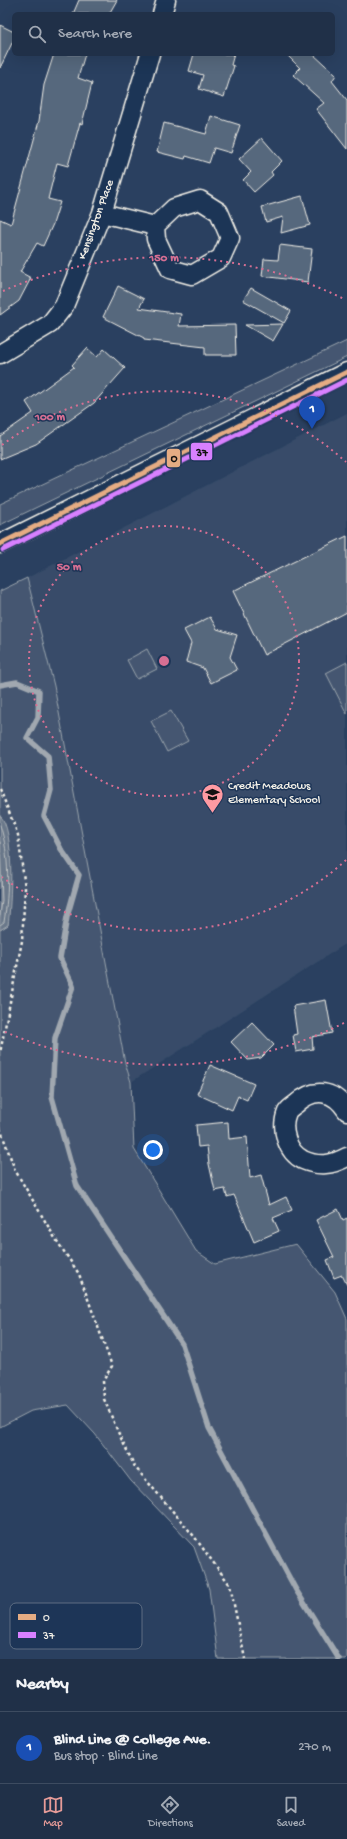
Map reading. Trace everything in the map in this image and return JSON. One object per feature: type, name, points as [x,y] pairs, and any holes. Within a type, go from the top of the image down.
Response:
[{"type":"street","points":[[163,12],[166,0]]},
{"type":"street","name":"Kensington Place","points":[[0,354],[50,324],[64,306],[102,213],[149,56]]},
{"type":"street","points":[[200,200],[219,212],[230,238],[221,258],[192,275],[170,269],[156,239],[155,226],[174,208],[200,200]]},
{"type":"street","points":[[102,213],[155,226]]},
{"type":"street","points":[[0,544],[347,372]]},
{"type":"street","points":[[347,1111],[341,1101],[331,1094],[316,1093],[300,1100],[287,1111],[284,1129],[288,1145],[297,1157],[323,1165],[335,1163],[347,1157]]},
{"type":"path","points":[[0,789],[18,835],[25,888],[22,941],[0,1054]]},
{"type":"path","points":[[0,1128],[15,1170],[55,1238],[79,1274],[112,1366],[103,1381],[104,1399],[118,1432],[135,1467],[193,1535],[230,1585],[245,1659]]},
{"type":"shaded area","points":[[347,341],[347,357],[0,525],[0,504]]},
{"type":"shaded area","name":"Credit Meadows Elementary School","points":[[347,413],[347,943],[131,1082],[125,1063],[54,686],[27,578]]},
{"type":"shaded area","points":[[27,578],[54,686],[125,1063],[131,1082],[134,1149],[196,1251],[215,1264],[296,1244],[335,1292],[347,1319],[347,1659],[218,1659],[209,1589],[194,1547],[131,1481],[95,1434],[68,1405],[31,1411],[0,1427],[0,930],[8,925],[0,816],[0,591]]},
{"type":"shaded area","points":[[147,649],[157,669],[137,679],[127,660]]},
{"type":"shaded area","points":[[347,662],[347,714],[326,673]]},
{"type":"shaded area","points":[[171,711],[188,741],[167,752],[151,721]]},
{"type":"water","points":[[0,816],[5,823],[8,835],[11,885],[8,925],[0,930]]},
{"type":"building","points":[[79,0],[117,0],[110,12],[74,12]]},
{"type":"building","points":[[0,25],[12,31],[12,43],[0,68]]},
{"type":"building","points":[[53,56],[84,56],[78,78],[92,83],[82,124],[80,123],[68,166],[57,163],[48,199],[60,202],[53,224],[43,246],[37,243],[20,272],[31,278],[19,301],[0,315],[0,219],[11,224],[39,121],[44,85]]},
{"type":"building","points":[[193,56],[233,56],[231,65],[234,66],[224,97],[199,89],[203,75],[189,71]]},
{"type":"building","points":[[288,56],[315,56],[336,75],[332,81],[347,100],[347,149],[316,109],[324,103],[293,75],[300,68]]},
{"type":"building","points":[[211,116],[240,125],[231,153],[214,148],[209,163],[186,156],[185,159],[157,152],[164,123],[206,134]]},
{"type":"building","points":[[262,138],[282,161],[271,172],[273,175],[254,192],[243,180],[251,172],[239,159]]},
{"type":"building","points":[[302,196],[310,225],[281,233],[283,217],[266,222],[262,207]]},
{"type":"building","points":[[280,245],[312,249],[308,282],[262,276],[264,259],[278,260]]},
{"type":"building","points":[[118,286],[144,299],[139,308],[181,314],[179,326],[235,325],[236,355],[205,355],[205,347],[144,340],[144,338],[103,317]]},
{"type":"building","points":[[251,288],[291,311],[284,323],[243,300]]},
{"type":"building","points":[[283,324],[273,341],[245,325]]},
{"type":"building","points":[[87,348],[97,357],[104,349],[125,368],[94,403],[36,444],[0,459],[0,436],[33,413],[26,402],[74,367],[72,365]]},
{"type":"building","points":[[347,536],[347,612],[264,655],[233,591]]},
{"type":"building","points":[[210,617],[217,629],[237,635],[230,657],[237,670],[211,683],[203,668],[186,662],[191,643],[184,630]]},
{"type":"building","points":[[326,1000],[332,1033],[312,1037],[313,1049],[296,1052],[293,1035],[297,1034],[293,1006]]},
{"type":"building","points":[[252,1022],[274,1045],[261,1058],[248,1060],[231,1042]]},
{"type":"building","points":[[210,1065],[254,1084],[247,1100],[238,1096],[232,1110],[197,1094]]},
{"type":"building","points":[[228,1122],[229,1139],[247,1137],[250,1178],[261,1175],[269,1205],[286,1197],[292,1210],[273,1218],[279,1231],[254,1242],[234,1195],[227,1197],[225,1189],[215,1191],[207,1146],[198,1147],[196,1125]]},
{"type":"building","points":[[338,1209],[343,1220],[347,1218],[347,1285],[342,1275],[334,1278],[327,1260],[334,1257],[316,1220]]},
{"type":"waterway","points":[[0,685],[17,682],[39,691],[38,717],[27,738],[48,756],[51,790],[44,816],[61,849],[79,875],[67,917],[60,958],[73,986],[55,1038],[52,1097],[77,1186],[182,1344],[209,1428],[296,1590],[339,1659]]},
{"type":"transit line","name":"O","points":[[0,544],[347,372]]},
{"type":"transit line","name":"37","points":[[3,550],[347,380]]},
{"type":"place","name":"Blind Line @ College Ave.","points":[[312,429]]},
{"type":"place","name":"Credit Meadows Elementary School","points":[[213,814]]}]
